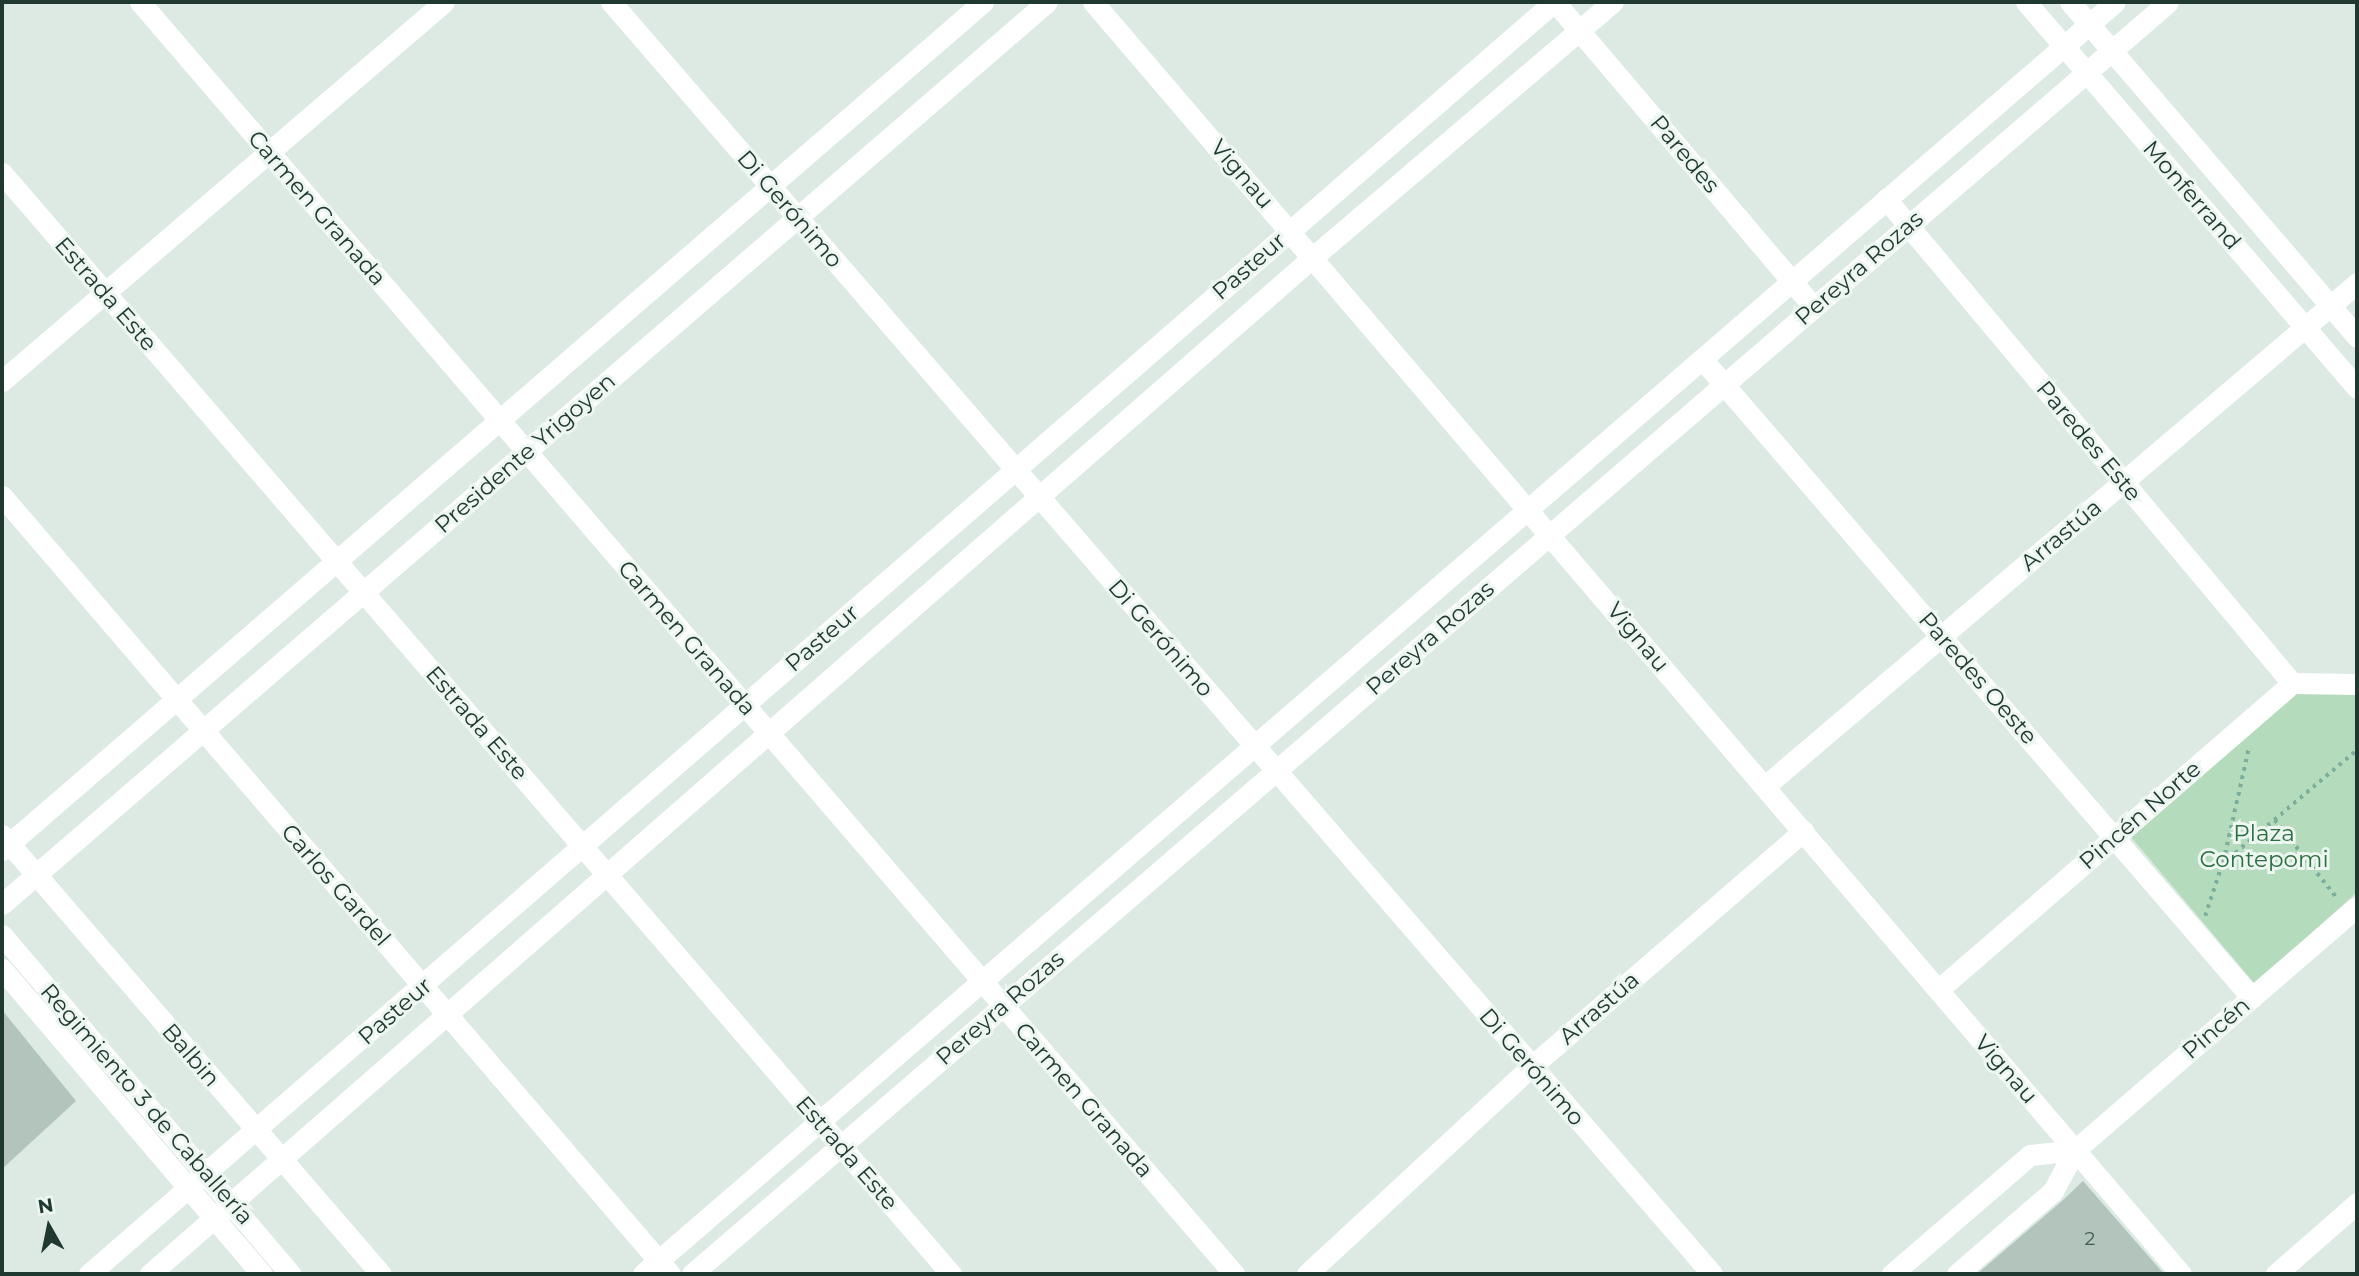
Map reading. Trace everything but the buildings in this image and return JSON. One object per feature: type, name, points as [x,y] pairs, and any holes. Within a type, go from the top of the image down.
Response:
[{"type":"street","name":"Carmen Granada","points":[[140,2],[1234,1274]]},
{"type":"street","points":[[2,381],[444,2]]},
{"type":"street","name":"Di Gerónimo","points":[[611,2],[1712,1274]]},
{"type":"street","name":"Presidente Yrigoyen","points":[[4,843],[337,561],[983,2]]},
{"type":"street","name":"Presidente Yrigoyen","points":[[2,904],[1047,2]]},
{"type":"street","name":"Vignau","points":[[1093,2],[2181,1274]]},
{"type":"street","name":"Pasteur","points":[[89,1274],[191,1189],[1555,2]]},
{"type":"street","name":"Paredes","points":[[1555,2],[1814,307]]},
{"type":"street","name":"Pasteur","points":[[150,1274],[1313,257],[1613,2]]},
{"type":"street","name":"Monferrand","points":[[2026,2],[2357,387]]},
{"type":"street","name":"Monferrand","points":[[2070,2],[2357,336]]},
{"type":"street","name":"Pereyra Rozas","points":[[657,1270],[820,1121],[2115,2]]},
{"type":"street","name":"Pereyra Rozas","points":[[692,1274],[2168,2]]},
{"type":"street","name":"Estrada Este","points":[[2,173],[951,1274]]},
{"type":"street","name":"Paredes Este","points":[[1886,199],[2292,683]]},
{"type":"street","name":"Arrastúa","points":[[1765,786],[2357,284]]},
{"type":"street","points":[[2331,357],[2357,336]]},
{"type":"street","name":"Paredes Oeste","points":[[1702,359],[2252,998]]},
{"type":"street","name":"Carlos Gardel","points":[[2,496],[448,1015],[657,1270]]},
{"type":"street","points":[[2292,683],[2357,684]]},
{"type":"street","name":"Pincén Norte","points":[[1938,990],[2292,683]]},
{"type":"street","name":"Arrastúa","points":[[1307,1274],[1532,1066],[1803,831]]},
{"type":"street","name":"Balbin","points":[[4,843],[36,875],[381,1274]]},
{"type":"street","name":"Pincén","points":[[1957,1274],[2053,1191],[2075,1150],[2252,998],[2350,906]]},
{"type":"street","name":"Regimiento 3 de Caballería","points":[[2,935],[291,1274]]},
{"type":"street","name":"Regimiento 3 de Caballería","points":[[2,969],[262,1274]]},
{"type":"street","points":[[1892,1274],[2030,1155],[2075,1150]]},
{"type":"street","points":[[2276,1274],[2357,1203]]},
{"type":"path","points":[[2203,921],[2222,864],[2250,742]]},
{"type":"path","points":[[2222,864],[2357,750]]},
{"type":"path","points":[[2276,820],[2350,906]]},
{"type":"green space","name":"Plaza Contepomi","points":[[2357,691],[2357,892],[2255,984],[2131,837],[2295,693]]}]
